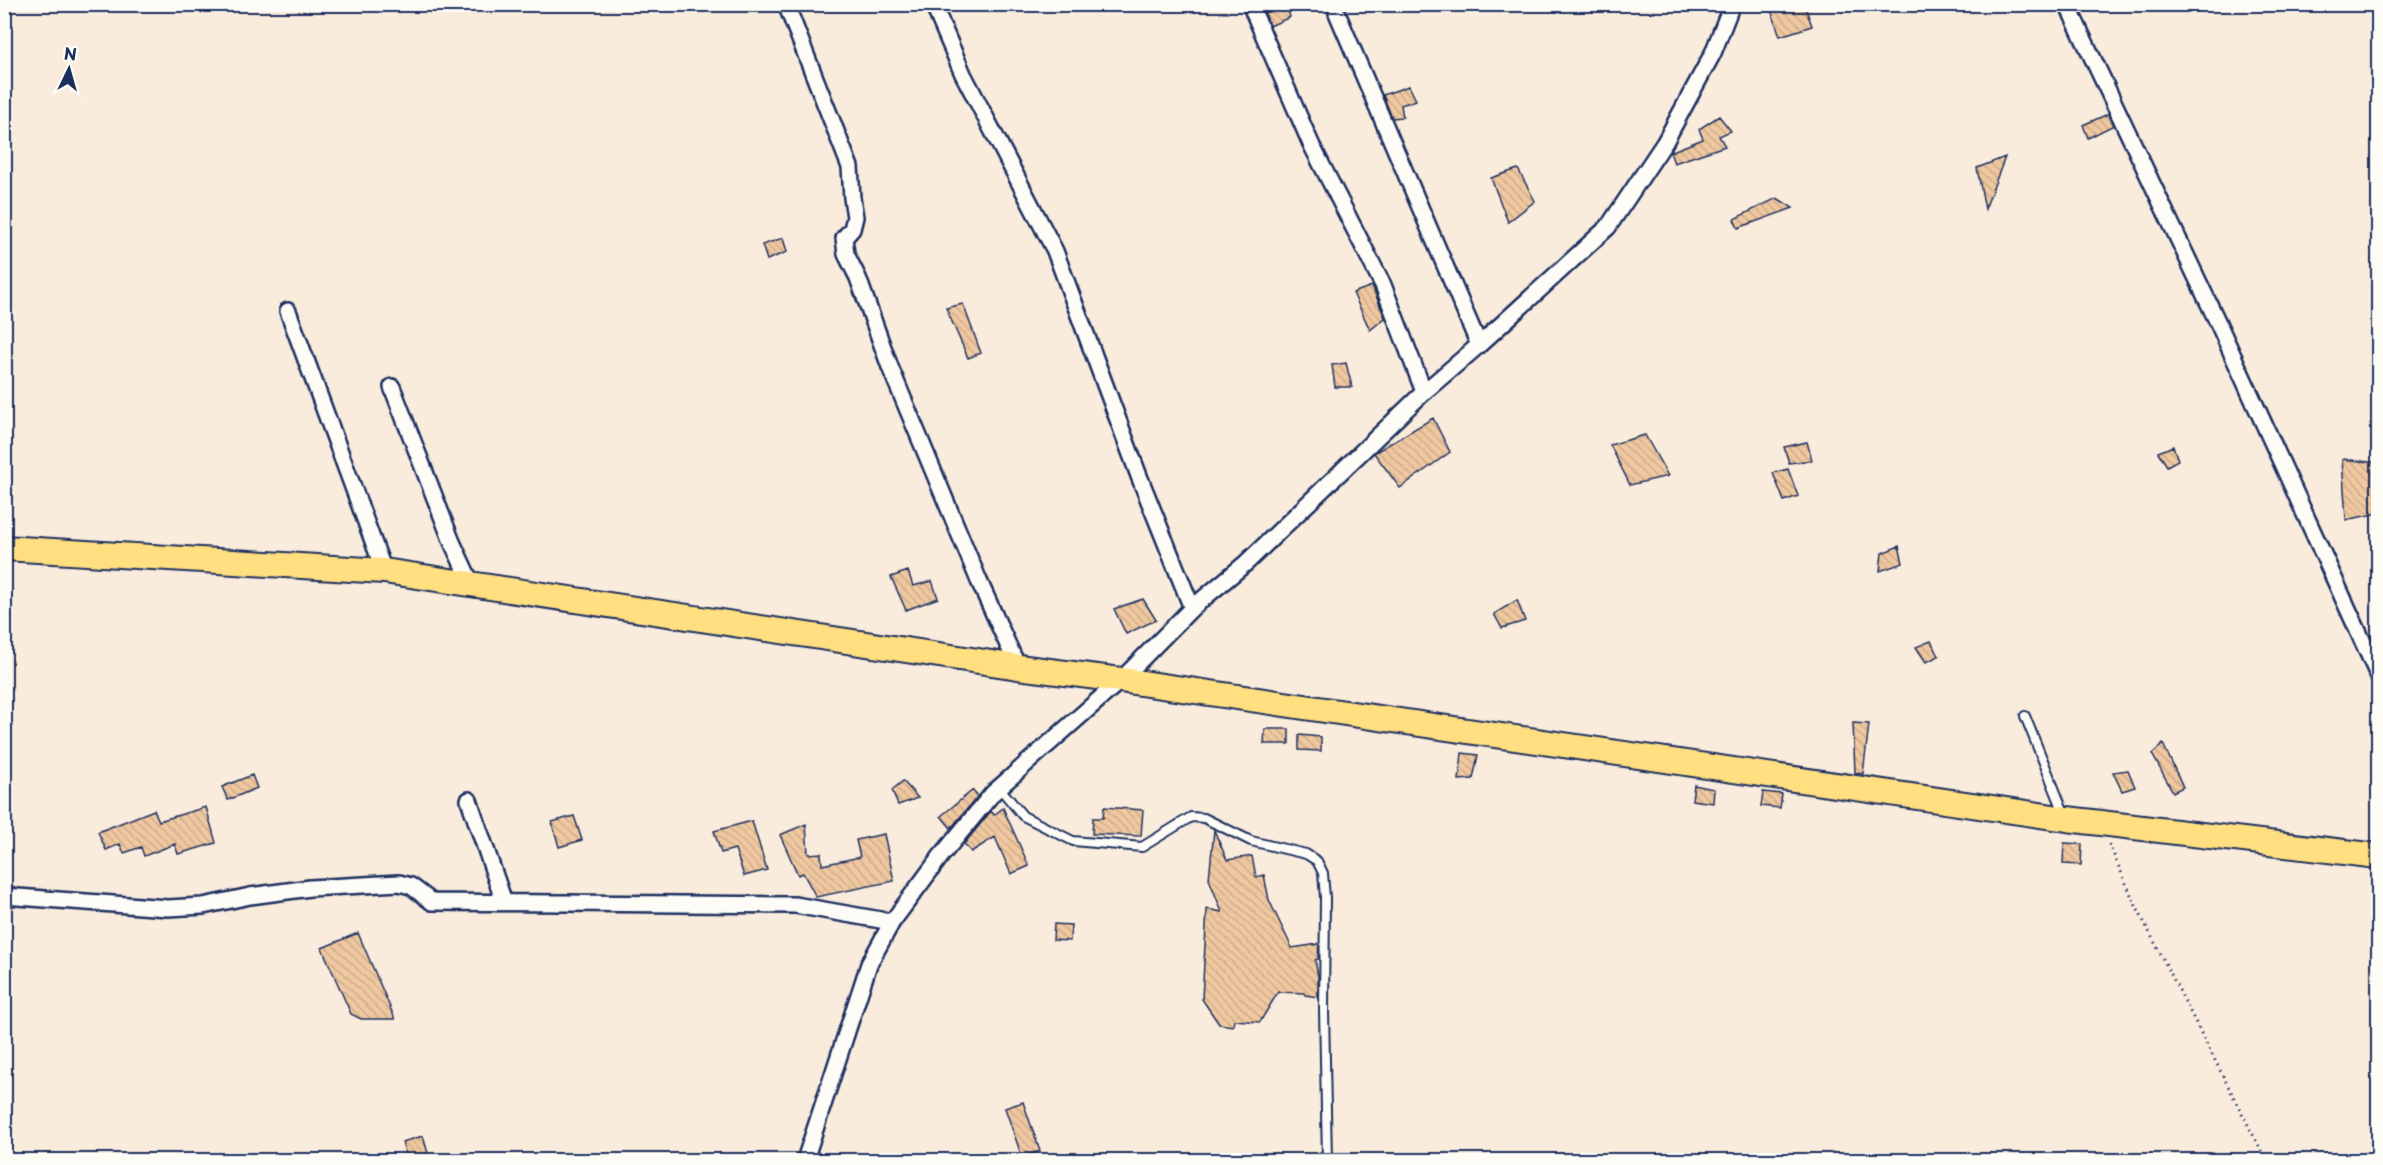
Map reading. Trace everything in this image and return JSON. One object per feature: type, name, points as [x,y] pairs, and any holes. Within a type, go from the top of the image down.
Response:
[{"type":"main road","points":[[4,548],[384,571],[1018,667],[1121,680],[2067,819],[2379,856]]},
{"type":"street","points":[[786,4],[850,167],[855,217],[852,229],[844,238],[846,254],[858,278],[890,367],[979,581],[1018,667]]},
{"type":"street","points":[[933,4],[963,74],[1055,251],[1139,476],[1192,608]]},
{"type":"street","points":[[1250,4],[1311,144],[1383,285],[1424,392]]},
{"type":"street","points":[[805,1161],[869,964],[892,922],[941,856],[999,788],[1121,680],[1192,608],[1246,563],[1424,392],[1608,227],[1665,142],[1713,53],[1732,4]]},
{"type":"street","points":[[2067,4],[2219,325],[2379,675]]},
{"type":"street","points":[[1337,13],[1479,345]]},
{"type":"street","points":[[288,310],[384,571]]},
{"type":"street","points":[[392,387],[452,543],[471,583]]},
{"type":"street","points":[[469,800],[504,902]]},
{"type":"street","points":[[4,896],[168,908],[203,906],[250,896],[310,888],[399,883],[411,886],[432,902],[693,906],[795,905],[892,922]]},
{"type":"lane","points":[[2025,716],[2067,819]]},
{"type":"lane","points":[[999,788],[1023,816],[1073,841],[1142,847],[1191,818],[1204,818],[1251,841],[1306,854],[1317,861],[1323,873],[1325,898],[1324,1010],[1328,1161]]},
{"type":"path","points":[[2100,823],[2136,906],[2266,1161]]},
{"type":"building","points":[[1261,4],[1286,4],[1290,17],[1270,26]]},
{"type":"building","points":[[1769,4],[1804,4],[1812,26],[1780,36]]},
{"type":"building","points":[[1409,86],[1416,100],[1401,105],[1403,117],[1392,118],[1383,95]]},
{"type":"building","points":[[2108,114],[2114,125],[2088,138],[2083,125]]},
{"type":"building","points":[[1719,116],[1731,131],[1719,136],[1725,146],[1674,163],[1670,152],[1703,139],[1699,129]]},
{"type":"building","points":[[2005,157],[1985,209],[1977,168]]},
{"type":"building","points":[[1518,169],[1535,201],[1508,222],[1491,178]]},
{"type":"building","points":[[1777,198],[1793,208],[1738,228],[1734,219]]},
{"type":"building","points":[[783,238],[787,252],[767,260],[762,245]]},
{"type":"building","points":[[1372,286],[1385,318],[1370,330],[1353,293]]},
{"type":"building","points":[[963,304],[981,353],[968,358],[946,308]]},
{"type":"building","points":[[1346,363],[1352,387],[1335,387],[1332,365]]},
{"type":"building","points":[[1433,418],[1450,452],[1400,488],[1374,453]]},
{"type":"building","points":[[1645,435],[1668,476],[1630,485],[1610,445]]},
{"type":"building","points":[[1807,442],[1812,460],[1789,463],[1784,447]]},
{"type":"building","points":[[2173,446],[2178,460],[2167,466],[2158,452]]},
{"type":"building","points":[[2342,459],[2379,463],[2379,513],[2346,520]]},
{"type":"building","points":[[1788,469],[1798,496],[1784,501],[1773,473]]},
{"type":"building","points":[[1899,546],[1903,563],[1880,571],[1882,553]]},
{"type":"building","points":[[908,571],[913,586],[932,581],[938,598],[906,610],[891,577]]},
{"type":"building","points":[[1143,599],[1156,620],[1126,634],[1114,609]]},
{"type":"building","points":[[1517,600],[1525,621],[1502,628],[1494,614]]},
{"type":"building","points":[[1931,641],[1939,656],[1926,662],[1916,647]]},
{"type":"building","points":[[1853,723],[1869,724],[1863,774],[1855,773]]},
{"type":"building","points":[[1265,729],[1289,729],[1289,744],[1264,744]]},
{"type":"building","points":[[1299,735],[1321,737],[1321,751],[1299,750]]},
{"type":"building","points":[[2163,744],[2183,787],[2173,792],[2152,754]]},
{"type":"building","points":[[1462,753],[1478,755],[1473,779],[1459,780]]},
{"type":"building","points":[[2128,770],[2135,787],[2122,791],[2113,772]]},
{"type":"building","points":[[252,775],[257,788],[228,800],[222,787]]},
{"type":"building","points":[[903,781],[918,798],[898,805],[892,790]]},
{"type":"building","points":[[1694,785],[1714,789],[1713,803],[1692,800]]},
{"type":"building","points":[[973,790],[978,796],[951,828],[941,816]]},
{"type":"building","points":[[1763,792],[1782,794],[1780,808],[1761,806]]},
{"type":"building","points":[[206,807],[216,843],[178,854],[175,844],[144,856],[141,847],[124,853],[120,844],[106,850],[98,832],[154,810],[159,821]]},
{"type":"building","points":[[1104,807],[1143,810],[1141,836],[1092,834],[1093,818],[1103,818]]},
{"type":"building","points":[[1003,808],[1029,866],[1011,874],[995,837],[971,852],[964,844],[991,811],[994,815]]},
{"type":"building","points":[[574,816],[582,840],[559,847],[552,822]]},
{"type":"building","points":[[752,821],[767,870],[744,876],[735,849],[721,853],[714,831]]},
{"type":"building","points":[[806,824],[808,854],[821,853],[822,865],[860,857],[856,840],[884,834],[894,881],[816,897],[803,873],[798,875],[780,835]]},
{"type":"building","points":[[1214,830],[1227,860],[1252,856],[1256,877],[1264,875],[1269,900],[1292,948],[1319,944],[1318,959],[1315,960],[1318,997],[1304,993],[1278,992],[1260,1022],[1234,1020],[1233,1026],[1219,1024],[1202,999],[1207,909],[1222,912],[1209,879]]},
{"type":"building","points":[[2064,843],[2082,844],[2081,865],[2063,864]]},
{"type":"building","points":[[1054,924],[1071,925],[1070,941],[1053,940]]},
{"type":"building","points":[[358,933],[395,1019],[361,1019],[351,1014],[322,948]]},
{"type":"building","points":[[1023,1102],[1040,1151],[1022,1157],[1005,1108]]},
{"type":"building","points":[[423,1136],[429,1157],[408,1161],[402,1142]]}]
